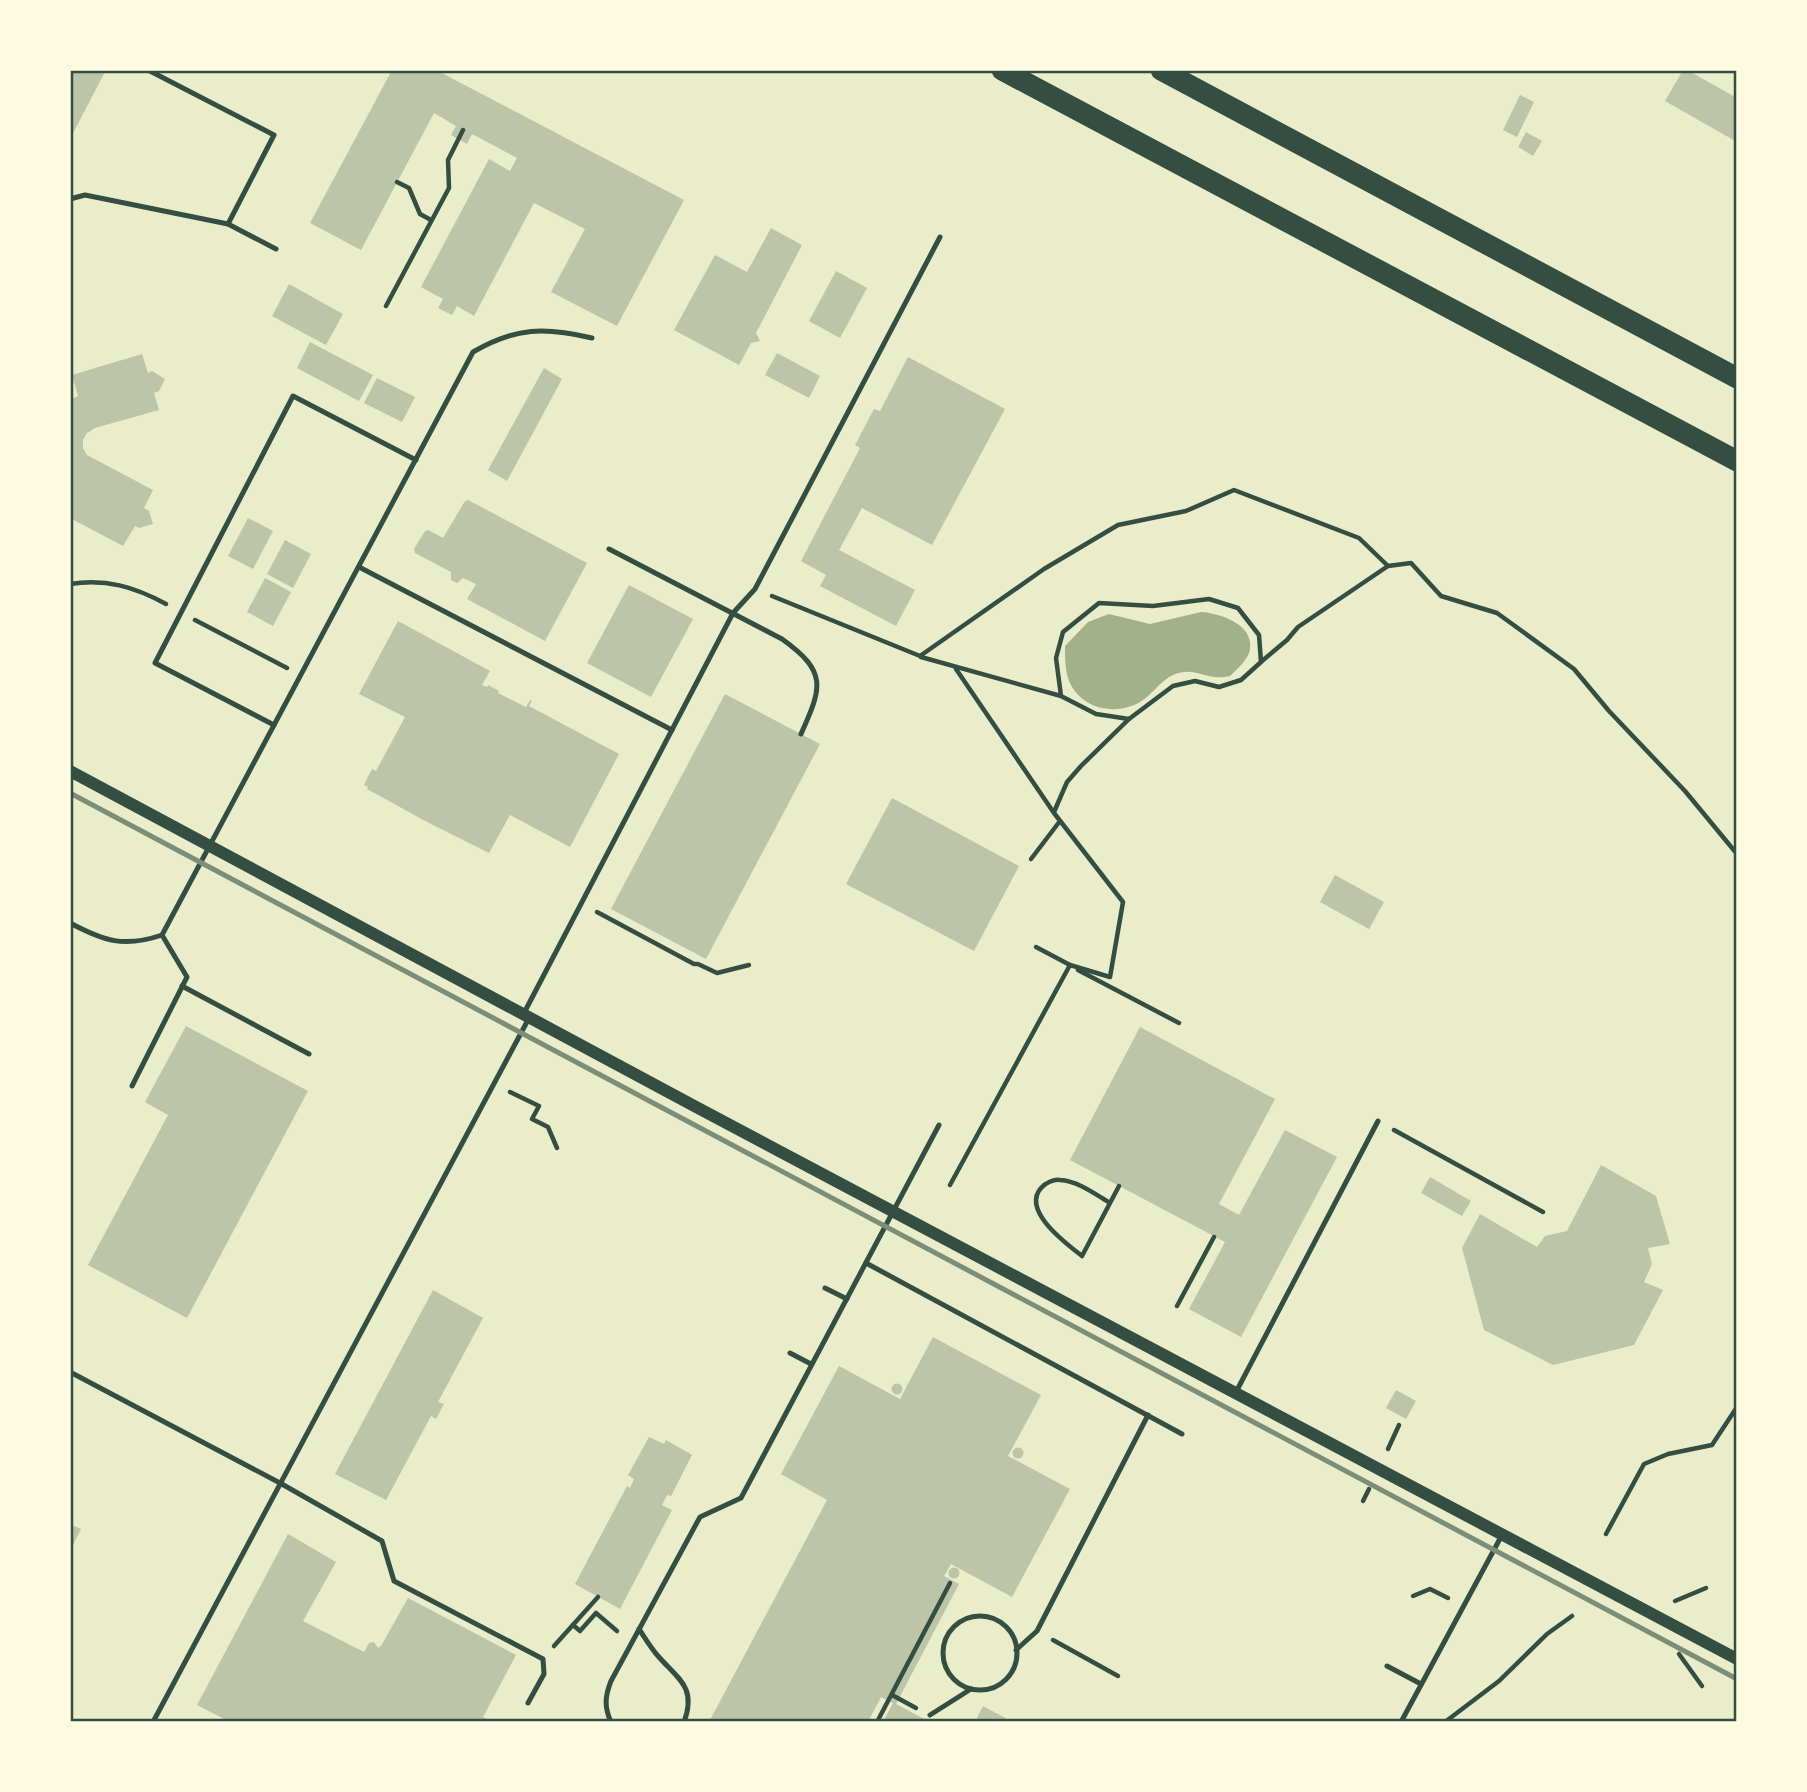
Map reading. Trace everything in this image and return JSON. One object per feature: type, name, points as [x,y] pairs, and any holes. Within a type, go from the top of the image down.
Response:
[{"type":"highway","points":[[1002,70],[1737,461]]},
{"type":"highway","points":[[1161,70],[1737,378]]},
{"type":"street","points":[[70,771],[1737,1660]]},
{"type":"lane","points":[[148,70],[274,135],[228,224]]},
{"type":"lane","points":[[70,199],[85,195],[228,224],[276,248]]},
{"type":"lane","points":[[153,1722],[527,1014],[580,904],[733,613],[755,589],[940,237]]},
{"type":"lane","points":[[70,923],[99,938],[113,941],[141,942],[162,935],[473,352],[496,339],[523,333],[557,330],[592,338]]},
{"type":"lane","points":[[274,725],[155,663],[293,396],[416,460]]},
{"type":"lane","points":[[609,549],[782,639],[803,654],[818,681],[817,699],[801,734]]},
{"type":"lane","points":[[359,567],[672,730]]},
{"type":"lane","points":[[131,1086],[187,977],[162,935]]},
{"type":"lane","points":[[182,986],[309,1054]]},
{"type":"lane","points":[[1236,1392],[1378,1121]]},
{"type":"lane","points":[[611,1722],[606,1711],[606,1695],[615,1672],[700,1517],[740,1499],[939,1125]]},
{"type":"lane","points":[[866,1263],[1182,1434]]},
{"type":"lane","points":[[825,1287],[847,1299]]},
{"type":"lane","points":[[790,1353],[811,1364]]},
{"type":"lane","points":[[70,1372],[280,1483],[382,1541],[394,1581],[543,1659],[544,1674],[528,1703]]},
{"type":"lane","points":[[1016,1650],[1037,1631],[1148,1415]]},
{"type":"lane","points":[[1401,1722],[1502,1535]]},
{"type":"lane","points":[[930,1715],[971,1689],[994,1687],[1007,1679],[1015,1665],[1016,1650],[1009,1631],[993,1619],[974,1616],[955,1625],[944,1642],[944,1662],[953,1679],[971,1689]]},
{"type":"lane","points":[[639,1629],[659,1657],[684,1682],[688,1695],[684,1722]]},
{"type":"lane","points":[[1387,1666],[1421,1684]]},
{"type":"path","points":[[386,306],[449,188],[448,160],[463,130]]},
{"type":"path","points":[[397,182],[409,188],[419,214],[432,220]]},
{"type":"path","points":[[920,656],[1044,569],[1118,524],[1186,511],[1234,490],[1359,538],[1388,566]]},
{"type":"path","points":[[1054,813],[1067,782],[1081,765],[1129,719],[1173,686],[1195,681],[1219,687],[1241,680],[1298,627],[1388,566],[1411,563],[1441,596],[1497,613],[1574,669],[1609,711],[1685,791],[1737,854]]},
{"type":"path","points":[[70,584],[92,580],[130,587],[300,676]]},
{"type":"path","points":[[755,589],[920,656],[1061,696],[1096,714],[1129,719]]},
{"type":"path","points":[[1061,696],[1056,657],[1063,632],[1099,603],[1153,606],[1209,599],[1238,608],[1259,635],[1261,662]]},
{"type":"path","points":[[955,668],[1054,813],[1123,902],[1110,977],[1070,965]]},
{"type":"path","points":[[1031,859],[1060,821]]},
{"type":"path","points":[[580,904],[717,973],[749,965]]},
{"type":"path","points":[[1036,947],[1179,1023]]},
{"type":"path","points":[[950,1185],[1070,965]]},
{"type":"path","points":[[520,1098],[538,1106],[532,1119],[548,1127],[556,1148]]},
{"type":"path","points":[[1378,1121],[1543,1212]]},
{"type":"path","points":[[1110,1203],[1076,1184],[1059,1179],[1050,1181],[1041,1188],[1036,1199],[1040,1214],[1050,1229],[1082,1256],[1119,1186]]},
{"type":"path","points":[[1177,1306],[1214,1237]]},
{"type":"path","points":[[1606,1534],[1644,1464],[1668,1454],[1712,1445],[1737,1407]]},
{"type":"path","points":[[1390,1445],[1399,1425]]},
{"type":"path","points":[[1363,1501],[1370,1486]]},
{"type":"path","points":[[877,1722],[950,1583]]},
{"type":"path","points":[[1413,1596],[1430,1589],[1464,1606]]},
{"type":"path","points":[[552,1648],[598,1597]]},
{"type":"path","points":[[573,1625],[580,1631],[596,1612],[612,1626]]},
{"type":"path","points":[[1445,1722],[1499,1681],[1548,1634],[1572,1616]]},
{"type":"path","points":[[1070,1649],[1118,1676]]},
{"type":"path","points":[[892,1695],[930,1715]]},
{"type":"shaded area","points":[[1201,612],[1234,622],[1247,633],[1250,640],[1249,653],[1230,676],[1214,677],[1181,672],[1168,678],[1140,702],[1119,709],[1088,703],[1073,688],[1066,670],[1065,646],[1088,622],[1109,614],[1150,624]]},
{"type":"building","points":[[70,70],[106,70],[70,139]]},
{"type":"building","points":[[392,70],[436,70],[684,200],[617,326],[551,292],[585,229],[534,203],[474,316],[457,306],[452,315],[438,308],[443,299],[421,287],[489,159],[510,171],[517,158],[472,134],[467,144],[451,135],[456,126],[434,113],[361,250],[310,223]]},
{"type":"building","points":[[1683,70],[1737,98],[1737,142],[1665,101]]},
{"type":"building","points":[[1520,95],[1534,102],[1517,137],[1503,130]]},
{"type":"building","points":[[1526,132],[1542,141],[1533,156],[1518,147]]},
{"type":"building","points":[[771,228],[802,245],[756,333],[760,341],[751,343],[739,365],[674,330],[715,255],[747,272]]},
{"type":"building","points":[[836,271],[867,288],[840,338],[809,321]]},
{"type":"building","points":[[289,284],[343,314],[326,345],[272,316]]},
{"type":"building","points":[[310,342],[373,375],[359,401],[297,368]]},
{"type":"building","points":[[777,353],[820,376],[809,398],[765,375]]},
{"type":"building","points":[[142,354],[148,373],[152,371],[165,379],[159,391],[154,393],[159,410],[95,428],[87,433],[83,440],[87,455],[153,490],[144,508],[149,511],[153,524],[139,528],[135,526],[123,546],[70,518],[70,400],[78,396],[72,375]]},
{"type":"building","points":[[908,357],[1005,409],[932,545],[862,508],[839,550],[915,590],[896,626],[820,586],[826,575],[801,561],[860,448],[855,445],[874,409],[880,411]]},
{"type":"building","points":[[544,368],[562,379],[507,481],[488,470]]},
{"type":"building","points":[[377,378],[415,397],[402,422],[364,403]]},
{"type":"building","points":[[468,500],[587,563],[545,641],[467,599],[476,584],[463,578],[457,583],[451,580],[451,572],[415,553],[414,549],[425,531],[443,538]]},
{"type":"building","points":[[248,518],[273,531],[253,569],[228,556]]},
{"type":"building","points":[[285,540],[311,554],[293,588],[267,574]]},
{"type":"building","points":[[265,578],[291,592],[273,626],[247,612]]},
{"type":"building","points":[[629,585],[693,619],[651,697],[587,663]]},
{"type":"building","points":[[398,621],[490,671],[482,685],[488,685],[526,707],[530,700],[532,701],[529,706],[619,754],[570,847],[510,815],[489,853],[367,789],[364,785],[372,769],[376,771],[405,717],[359,694]]},
{"type":"building","points":[[725,694],[820,744],[706,959],[611,909]]},
{"type":"building","points":[[892,798],[1019,866],[974,951],[846,884]]},
{"type":"building","points":[[1335,875],[1384,902],[1369,929],[1320,902]]},
{"type":"building","points":[[186,1026],[308,1091],[187,1318],[88,1265],[168,1115],[145,1102]]},
{"type":"building","points":[[1140,1027],[1275,1099],[1219,1204],[1239,1215],[1285,1130],[1337,1157],[1241,1337],[1189,1309],[1225,1242],[1070,1160]]},
{"type":"building","points":[[1601,1165],[1656,1196],[1670,1244],[1648,1248],[1652,1264],[1644,1282],[1663,1290],[1634,1345],[1553,1365],[1484,1330],[1462,1248],[1480,1214],[1537,1247],[1545,1236],[1567,1231]]},
{"type":"building","points":[[1430,1177],[1471,1201],[1462,1216],[1421,1193]]},
{"type":"building","points":[[433,1290],[483,1318],[438,1402],[444,1404],[436,1419],[431,1416],[386,1500],[335,1474]]},
{"type":"building","points":[[933,1337],[1041,1395],[1008,1456],[1070,1489],[1012,1597],[951,1564],[944,1576],[959,1584],[896,1704],[930,1722],[883,1722],[893,1703],[881,1697],[868,1722],[709,1722],[827,1500],[781,1474],[839,1366],[900,1399]]},
{"type":"building","points":[[897,1384],[901,1385],[901,1393],[897,1394],[893,1393],[892,1389],[893,1385]]},
{"type":"building","points":[[1396,1390],[1416,1401],[1406,1419],[1386,1408]]},
{"type":"building","points":[[649,1437],[664,1444],[666,1440],[692,1455],[671,1496],[667,1495],[662,1505],[672,1510],[620,1609],[575,1584],[627,1486],[630,1488],[634,1479],[628,1475]]},
{"type":"building","points":[[1018,1447],[1024,1453],[1018,1459],[1012,1453]]},
{"type":"building","points":[[70,1524],[81,1529],[70,1551]]},
{"type":"building","points":[[288,1534],[336,1562],[303,1621],[364,1652],[369,1643],[374,1642],[378,1648],[381,1646],[408,1598],[516,1655],[483,1717],[493,1722],[230,1722],[197,1705]]},
{"type":"building","points":[[954,1568],[958,1569],[958,1577],[954,1578],[950,1577],[949,1573],[950,1569]]},
{"type":"building","points":[[983,1706],[1007,1719],[1006,1722],[975,1722]]},
{"type":"railway","points":[[70,793],[1737,1679]]}]
